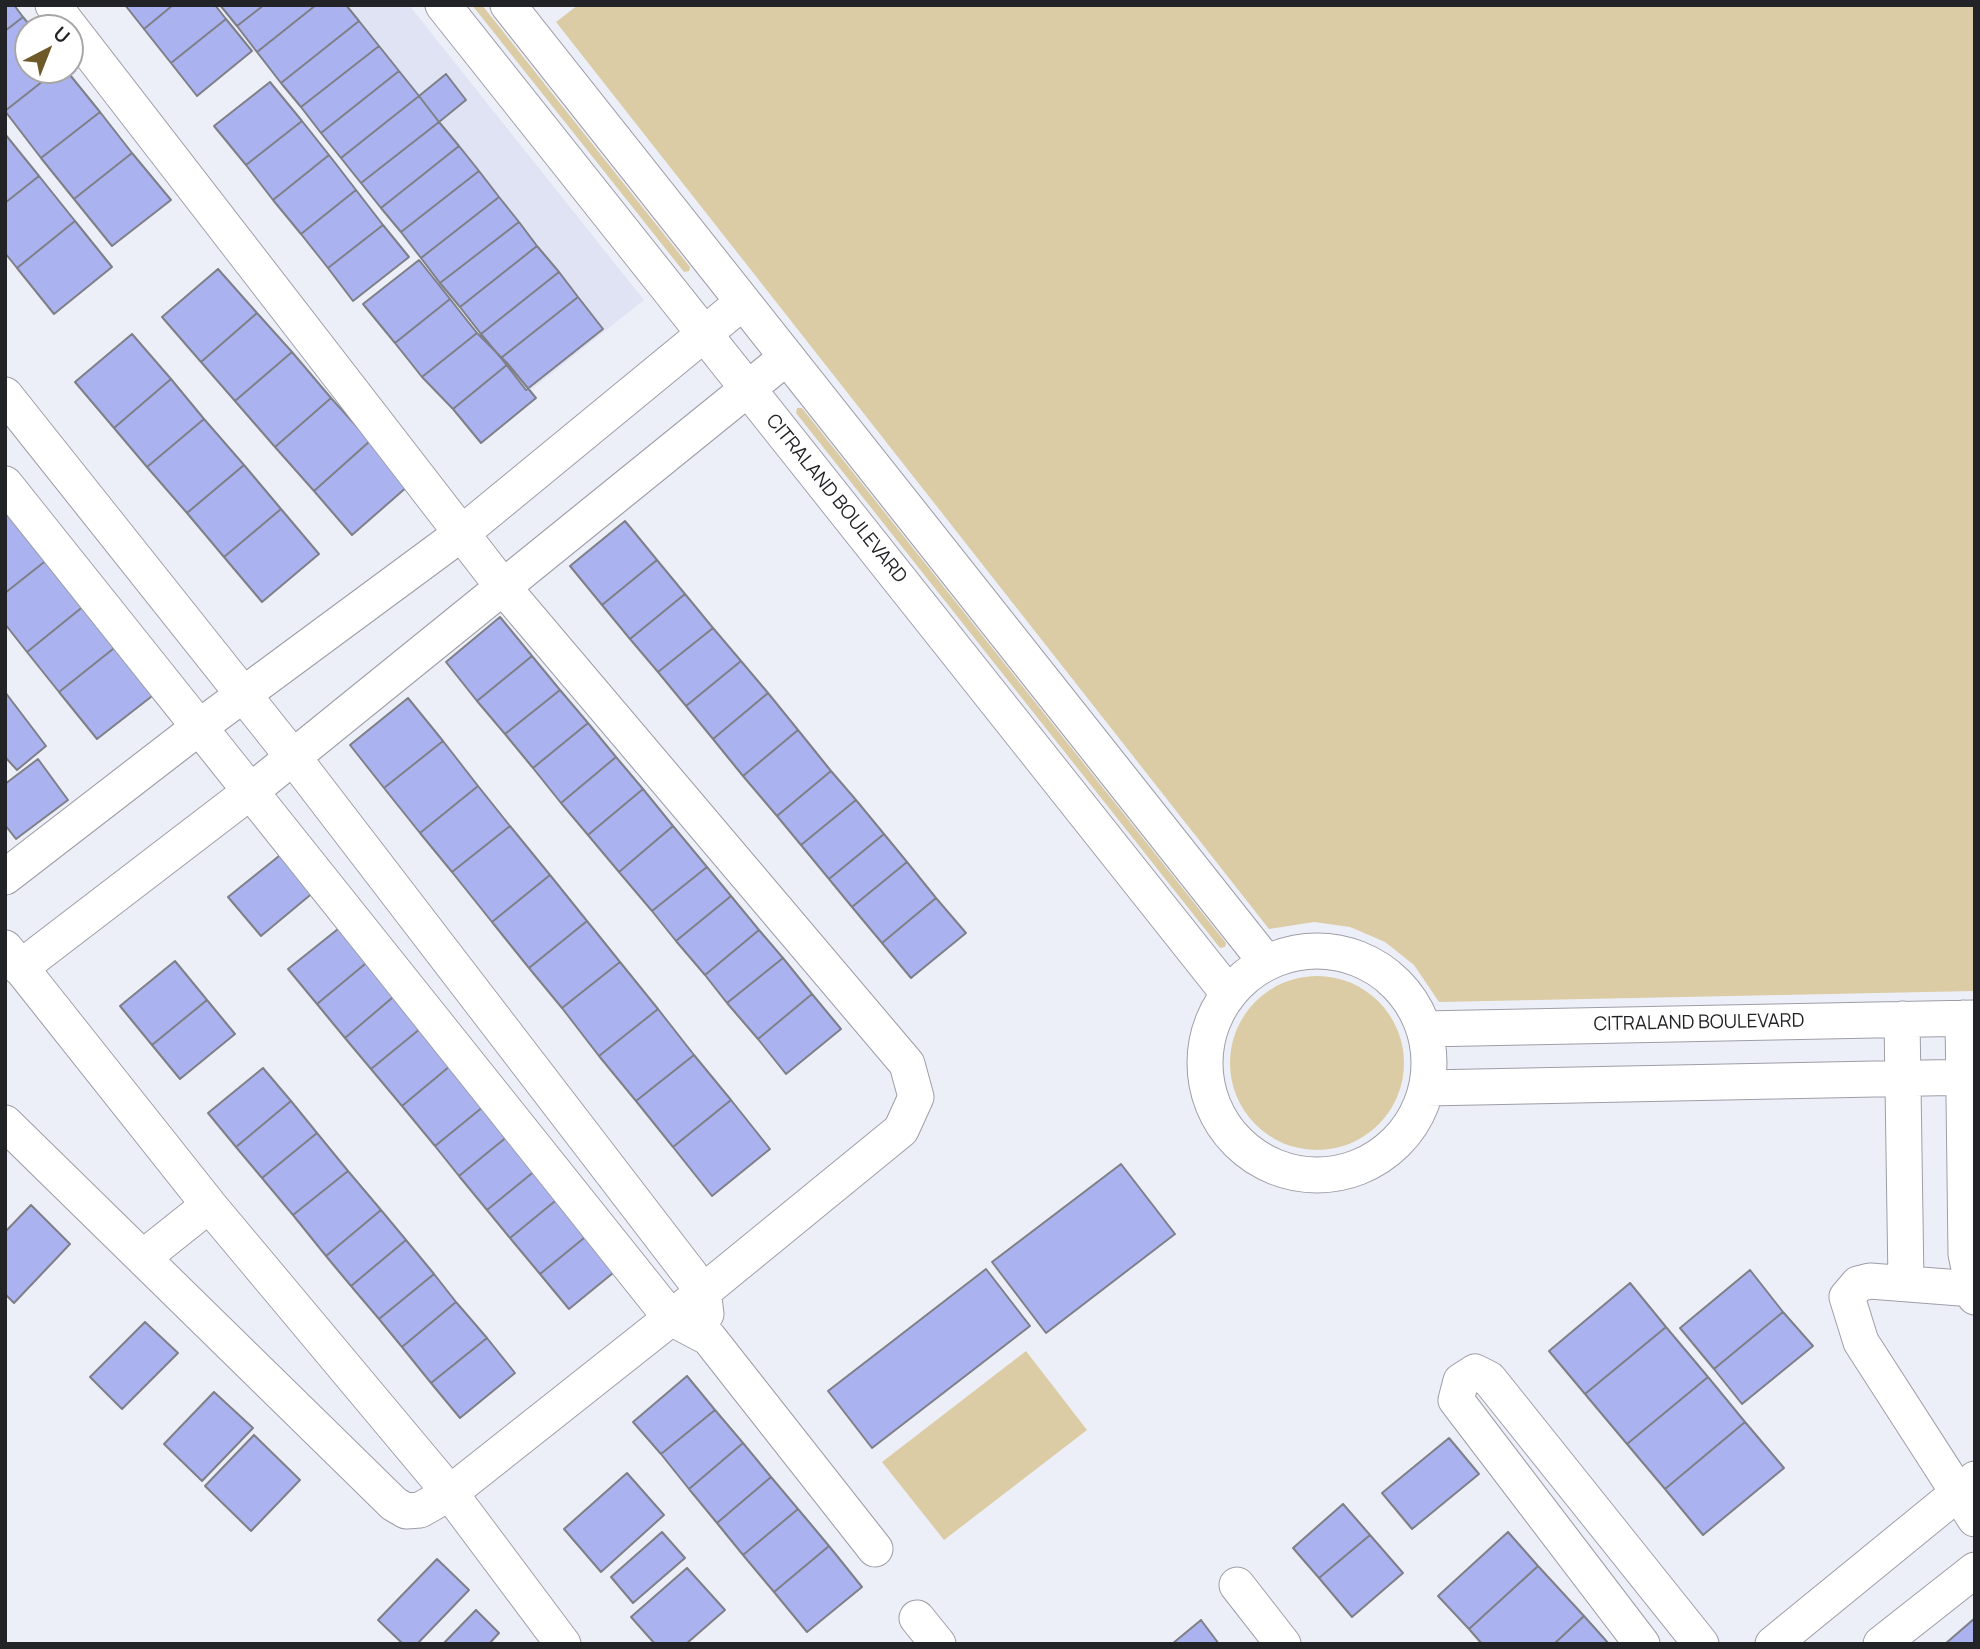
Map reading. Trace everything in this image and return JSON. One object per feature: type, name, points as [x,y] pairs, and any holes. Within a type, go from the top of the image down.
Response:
[{"type":"street","points":[[5,1123],[145,1256],[394,1504],[406,1511],[420,1510],[450,1493],[671,1318],[901,1130],[916,1097],[907,1065],[503,587],[53,5]]},
{"type":"street","name":"CITRALAND BOULEVARD","points":[[443,5],[1228,993]]},
{"type":"street","points":[[508,5],[1266,962]]},
{"type":"street","points":[[5,877],[198,728],[462,533],[743,302]]},
{"type":"street","points":[[563,1644],[450,1493],[209,1205],[12,958],[251,791],[786,357]]},
{"type":"street","points":[[5,395],[293,757],[703,1291],[709,1338]]},
{"type":"street","points":[[5,484],[671,1318],[709,1338],[874,1549]]},
{"type":"street","points":[[1318,950],[1347,954],[1374,966],[1398,984],[1415,1008],[1424,1029],[1430,1064],[1427,1088],[1415,1121],[1396,1144],[1373,1162],[1345,1172],[1316,1176],[1287,1171],[1259,1160],[1236,1142],[1218,1118],[1208,1091],[1204,1061],[1208,1032],[1228,993],[1237,982],[1266,962],[1288,953],[1318,950]]},
{"type":"street","points":[[1773,1644],[1969,1496],[1861,1342],[1847,1297],[1858,1284],[1870,1281],[1906,1283],[1974,1293],[1966,1254],[1969,1018]]},
{"type":"street","name":"CITRALAND BOULEVARD","points":[[1424,1029],[1969,1018]]},
{"type":"street","points":[[1902,1019],[1906,1283]]},
{"type":"street","points":[[1427,1088],[1969,1077]]},
{"type":"street","points":[[145,1256],[209,1205]]},
{"type":"street","points":[[1642,1644],[1456,1401],[1461,1381],[1475,1372],[1489,1378],[1701,1644]]},
{"type":"street","points":[[1881,1644],[1975,1570]]},
{"type":"street","points":[[1237,1585],[1283,1644]]},
{"type":"shaded area","points":[[218,5],[409,5],[644,300],[527,393]]},
{"type":"shaded area","points":[[472,5],[482,5],[690,267],[689,271],[684,272]]},
{"type":"shaded area","points":[[578,5],[1975,5],[1975,991],[1439,1002],[1414,965],[1385,942],[1350,927],[1314,922],[1269,929],[556,22]]},
{"type":"shaded area","points":[[797,408],[802,408],[1226,943],[1225,947],[1220,948],[796,413]]},
{"type":"shaded area","points":[[1317,976],[1350,983],[1378,1002],[1397,1030],[1404,1063],[1397,1096],[1378,1124],[1350,1143],[1317,1150],[1284,1143],[1256,1124],[1237,1096],[1230,1063],[1237,1030],[1256,1002],[1284,983]]},
{"type":"shaded area","points":[[1026,1351],[1087,1430],[944,1540],[882,1462]]},
{"type":"building","points":[[5,5],[14,5],[21,14],[14,14],[14,24],[5,31]]},
{"type":"building","points":[[125,5],[173,5],[144,29]]},
{"type":"building","points":[[173,5],[215,5],[226,19],[171,63],[144,29]]},
{"type":"building","points":[[220,5],[264,5],[237,26]]},
{"type":"building","points":[[264,5],[316,5],[257,52],[237,26]]},
{"type":"building","points":[[316,5],[346,5],[359,21],[281,83],[257,52]]},
{"type":"building","points":[[226,19],[252,51],[197,96],[171,63]]},
{"type":"building","points":[[359,21],[379,46],[301,107],[281,83]]},
{"type":"building","points":[[14,24],[14,84],[39,84],[5,111],[5,31]]},
{"type":"building","points":[[379,46],[399,71],[321,133],[301,107]]},
{"type":"building","points":[[399,71],[419,96],[341,158],[321,133]]},
{"type":"building","points":[[446,74],[466,100],[439,122],[419,96]]},
{"type":"building","points":[[270,82],[302,121],[246,165],[214,126]]},
{"type":"building","points":[[39,84],[77,84],[100,112],[41,158],[5,111]]},
{"type":"building","points":[[419,96],[439,122],[361,183],[341,158]]},
{"type":"building","points":[[100,112],[132,153],[74,199],[41,158]]},
{"type":"building","points":[[302,121],[329,155],[273,200],[246,165]]},
{"type":"building","points":[[439,122],[459,146],[381,208],[361,183]]},
{"type":"building","points":[[5,134],[39,176],[5,203]]},
{"type":"building","points":[[459,146],[479,171],[401,232],[381,208]]},
{"type":"building","points":[[132,153],[171,200],[112,246],[74,199]]},
{"type":"building","points":[[329,155],[356,190],[301,234],[273,200]]},
{"type":"building","points":[[479,171],[499,197],[421,258],[401,232]]},
{"type":"building","points":[[39,176],[75,221],[17,268],[5,253],[5,203]]},
{"type":"building","points":[[356,190],[383,225],[328,268],[301,234]]},
{"type":"building","points":[[499,197],[519,222],[440,283],[421,258]]},
{"type":"building","points":[[75,221],[112,267],[54,314],[17,268]]},
{"type":"building","points":[[519,222],[537,246],[460,307],[440,283]]},
{"type":"building","points":[[383,225],[409,257],[353,301],[328,268]]},
{"type":"building","points":[[537,246],[559,272],[481,334],[460,307]]},
{"type":"building","points":[[419,260],[450,299],[395,343],[363,304]]},
{"type":"building","points":[[218,269],[257,313],[201,362],[162,317]]},
{"type":"building","points":[[559,272],[578,297],[501,358],[481,334]]},
{"type":"building","points":[[578,297],[603,329],[526,390],[501,358]]},
{"type":"building","points":[[450,299],[477,333],[422,377],[395,343]]},
{"type":"building","points":[[257,313],[292,352],[235,401],[201,362]]},
{"type":"building","points":[[477,333],[508,364],[453,409],[422,377]]},
{"type":"building","points":[[132,334],[171,379],[114,428],[75,382]]},
{"type":"building","points":[[292,352],[331,398],[275,447],[235,401]]},
{"type":"building","points":[[508,364],[536,398],[481,443],[453,409]]},
{"type":"building","points":[[171,379],[204,419],[147,467],[114,428]]},
{"type":"building","points":[[331,398],[370,441],[314,491],[275,447]]},
{"type":"building","points":[[204,419],[244,465],[187,513],[147,467]]},
{"type":"building","points":[[370,441],[408,486],[352,535],[314,491]]},
{"type":"building","points":[[244,465],[281,509],[224,557],[187,513]]},
{"type":"building","points":[[281,509],[319,554],[262,602],[224,557]]},
{"type":"building","points":[[9,510],[48,559],[5,593],[5,513]]},
{"type":"building","points":[[625,521],[657,560],[602,605],[570,566]]},
{"type":"building","points":[[48,559],[85,605],[27,652],[5,624],[5,593]]},
{"type":"building","points":[[657,560],[685,594],[630,639],[602,605]]},
{"type":"building","points":[[685,594],[713,628],[658,672],[630,639]]},
{"type":"building","points":[[85,605],[118,645],[59,692],[27,652]]},
{"type":"building","points":[[500,617],[532,656],[477,701],[446,662]]},
{"type":"building","points":[[713,628],[741,661],[686,706],[658,672]]},
{"type":"building","points":[[118,645],[156,693],[97,739],[59,692]]},
{"type":"building","points":[[532,656],[560,690],[505,734],[477,701]]},
{"type":"building","points":[[741,661],[768,693],[713,739],[686,706]]},
{"type":"building","points":[[560,690],[588,723],[533,768],[505,734]]},
{"type":"building","points":[[5,692],[46,746],[17,770],[5,757]]},
{"type":"building","points":[[768,693],[798,730],[743,776],[713,739]]},
{"type":"building","points":[[408,698],[443,741],[384,788],[350,745]]},
{"type":"building","points":[[588,723],[616,757],[561,803],[533,768]]},
{"type":"building","points":[[798,730],[831,771],[777,816],[743,776]]},
{"type":"building","points":[[443,741],[478,786],[420,833],[384,788]]},
{"type":"building","points":[[616,757],[643,789],[588,835],[561,803]]},
{"type":"building","points":[[38,759],[68,800],[16,839],[5,825],[5,784]]},
{"type":"building","points":[[831,771],[856,800],[801,845],[777,816]]},
{"type":"building","points":[[478,786],[510,826],[452,872],[420,833]]},
{"type":"building","points":[[643,789],[673,826],[619,872],[588,835]]},
{"type":"building","points":[[856,800],[884,834],[829,879],[801,845]]},
{"type":"building","points":[[510,826],[550,875],[492,922],[452,872]]},
{"type":"building","points":[[673,826],[707,867],[652,911],[619,872]]},
{"type":"building","points":[[884,834],[907,862],[852,907],[829,879]]},
{"type":"building","points":[[284,852],[315,891],[261,936],[228,897]]},
{"type":"building","points":[[907,862],[936,898],[882,943],[852,907]]},
{"type":"building","points":[[707,867],[731,896],[676,941],[652,911]]},
{"type":"building","points":[[550,875],[587,921],[529,968],[492,922]]},
{"type":"building","points":[[731,896],[759,930],[705,975],[676,941]]},
{"type":"building","points":[[936,898],[966,933],[911,978],[882,943]]},
{"type":"building","points":[[587,921],[620,962],[562,1008],[529,968]]},
{"type":"building","points":[[343,925],[371,959],[317,1004],[288,969]]},
{"type":"building","points":[[759,930],[783,958],[727,1003],[705,975]]},
{"type":"building","points":[[783,958],[812,994],[758,1039],[727,1003]]},
{"type":"building","points":[[371,959],[399,992],[345,1038],[317,1004]]},
{"type":"building","points":[[175,961],[207,1000],[152,1045],[120,1006]]},
{"type":"building","points":[[620,962],[658,1009],[599,1056],[562,1008]]},
{"type":"building","points":[[399,992],[426,1024],[371,1069],[345,1038]]},
{"type":"building","points":[[812,994],[841,1029],[786,1074],[758,1039]]},
{"type":"building","points":[[207,1000],[235,1034],[180,1079],[152,1045]]},
{"type":"building","points":[[658,1009],[694,1055],[636,1101],[599,1056]]},
{"type":"building","points":[[426,1024],[456,1061],[402,1106],[371,1069]]},
{"type":"building","points":[[694,1055],[731,1100],[673,1147],[636,1101]]},
{"type":"building","points":[[456,1061],[489,1102],[435,1146],[402,1106]]},
{"type":"building","points":[[263,1068],[291,1101],[236,1147],[208,1113]]},
{"type":"building","points":[[731,1100],[770,1149],[712,1196],[673,1147]]},
{"type":"building","points":[[291,1101],[317,1133],[262,1178],[236,1147]]},
{"type":"building","points":[[489,1102],[514,1131],[459,1176],[435,1146]]},
{"type":"building","points":[[514,1131],[542,1165],[487,1210],[459,1176]]},
{"type":"building","points":[[317,1133],[348,1171],[293,1215],[262,1178]]},
{"type":"building","points":[[1121,1164],[1175,1234],[1046,1333],[992,1262]]},
{"type":"building","points":[[542,1165],[565,1193],[510,1238],[487,1210]]},
{"type":"building","points":[[348,1171],[381,1210],[326,1256],[293,1215]]},
{"type":"building","points":[[565,1193],[595,1229],[540,1274],[510,1238]]},
{"type":"building","points":[[31,1205],[70,1244],[14,1303],[5,1294],[5,1232]]},
{"type":"building","points":[[381,1210],[406,1240],[351,1286],[326,1256]]},
{"type":"building","points":[[595,1229],[624,1264],[569,1309],[540,1274]]},
{"type":"building","points":[[406,1240],[434,1274],[379,1319],[351,1286]]},
{"type":"building","points":[[986,1269],[1030,1326],[872,1448],[828,1391]]},
{"type":"building","points":[[1750,1270],[1783,1312],[1714,1369],[1680,1328]]},
{"type":"building","points":[[434,1274],[456,1302],[402,1347],[379,1319]]},
{"type":"building","points":[[1630,1283],[1666,1327],[1585,1394],[1549,1351]]},
{"type":"building","points":[[456,1302],[487,1338],[431,1383],[402,1347]]},
{"type":"building","points":[[1783,1312],[1813,1346],[1742,1404],[1714,1369]]},
{"type":"building","points":[[145,1322],[178,1353],[122,1409],[90,1377]]},
{"type":"building","points":[[1666,1327],[1708,1377],[1627,1444],[1585,1394]]},
{"type":"building","points":[[487,1338],[515,1373],[460,1418],[431,1383]]},
{"type":"building","points":[[687,1376],[715,1410],[661,1454],[633,1422]]},
{"type":"building","points":[[1708,1377],[1745,1422],[1665,1489],[1627,1444]]},
{"type":"building","points":[[214,1392],[253,1428],[202,1481],[164,1444]]},
{"type":"building","points":[[715,1410],[743,1443],[689,1489],[661,1454]]},
{"type":"building","points":[[1745,1422],[1784,1468],[1703,1535],[1665,1489]]},
{"type":"building","points":[[254,1435],[300,1480],[251,1531],[205,1486]]},
{"type":"building","points":[[1449,1438],[1479,1474],[1412,1529],[1382,1493]]},
{"type":"building","points":[[743,1443],[771,1477],[717,1523],[689,1489]]},
{"type":"building","points":[[627,1473],[664,1515],[601,1572],[564,1529]]},
{"type":"building","points":[[771,1477],[798,1509],[743,1555],[717,1523]]},
{"type":"building","points":[[1343,1504],[1370,1535],[1319,1578],[1293,1548]]},
{"type":"building","points":[[798,1509],[829,1546],[774,1592],[743,1555]]},
{"type":"building","points":[[662,1532],[685,1558],[633,1603],[611,1577]]},
{"type":"building","points":[[1508,1532],[1538,1566],[1469,1629],[1438,1596]]},
{"type":"building","points":[[1370,1535],[1403,1573],[1352,1617],[1319,1578]]},
{"type":"building","points":[[829,1546],[862,1587],[807,1632],[774,1592]]},
{"type":"building","points":[[437,1559],[469,1590],[417,1644],[403,1644],[378,1620]]},
{"type":"building","points":[[1538,1566],[1584,1616],[1554,1644],[1482,1644],[1469,1629]]},
{"type":"building","points":[[687,1568],[725,1610],[686,1644],[655,1644],[631,1617]]},
{"type":"building","points":[[476,1610],[499,1633],[489,1644],[443,1644]]},
{"type":"building","points":[[1584,1616],[1609,1644],[1554,1644]]},
{"type":"building","points":[[1975,1618],[1975,1644],[1945,1644]]},
{"type":"building","points":[[1201,1620],[1219,1644],[1172,1644]]}]
